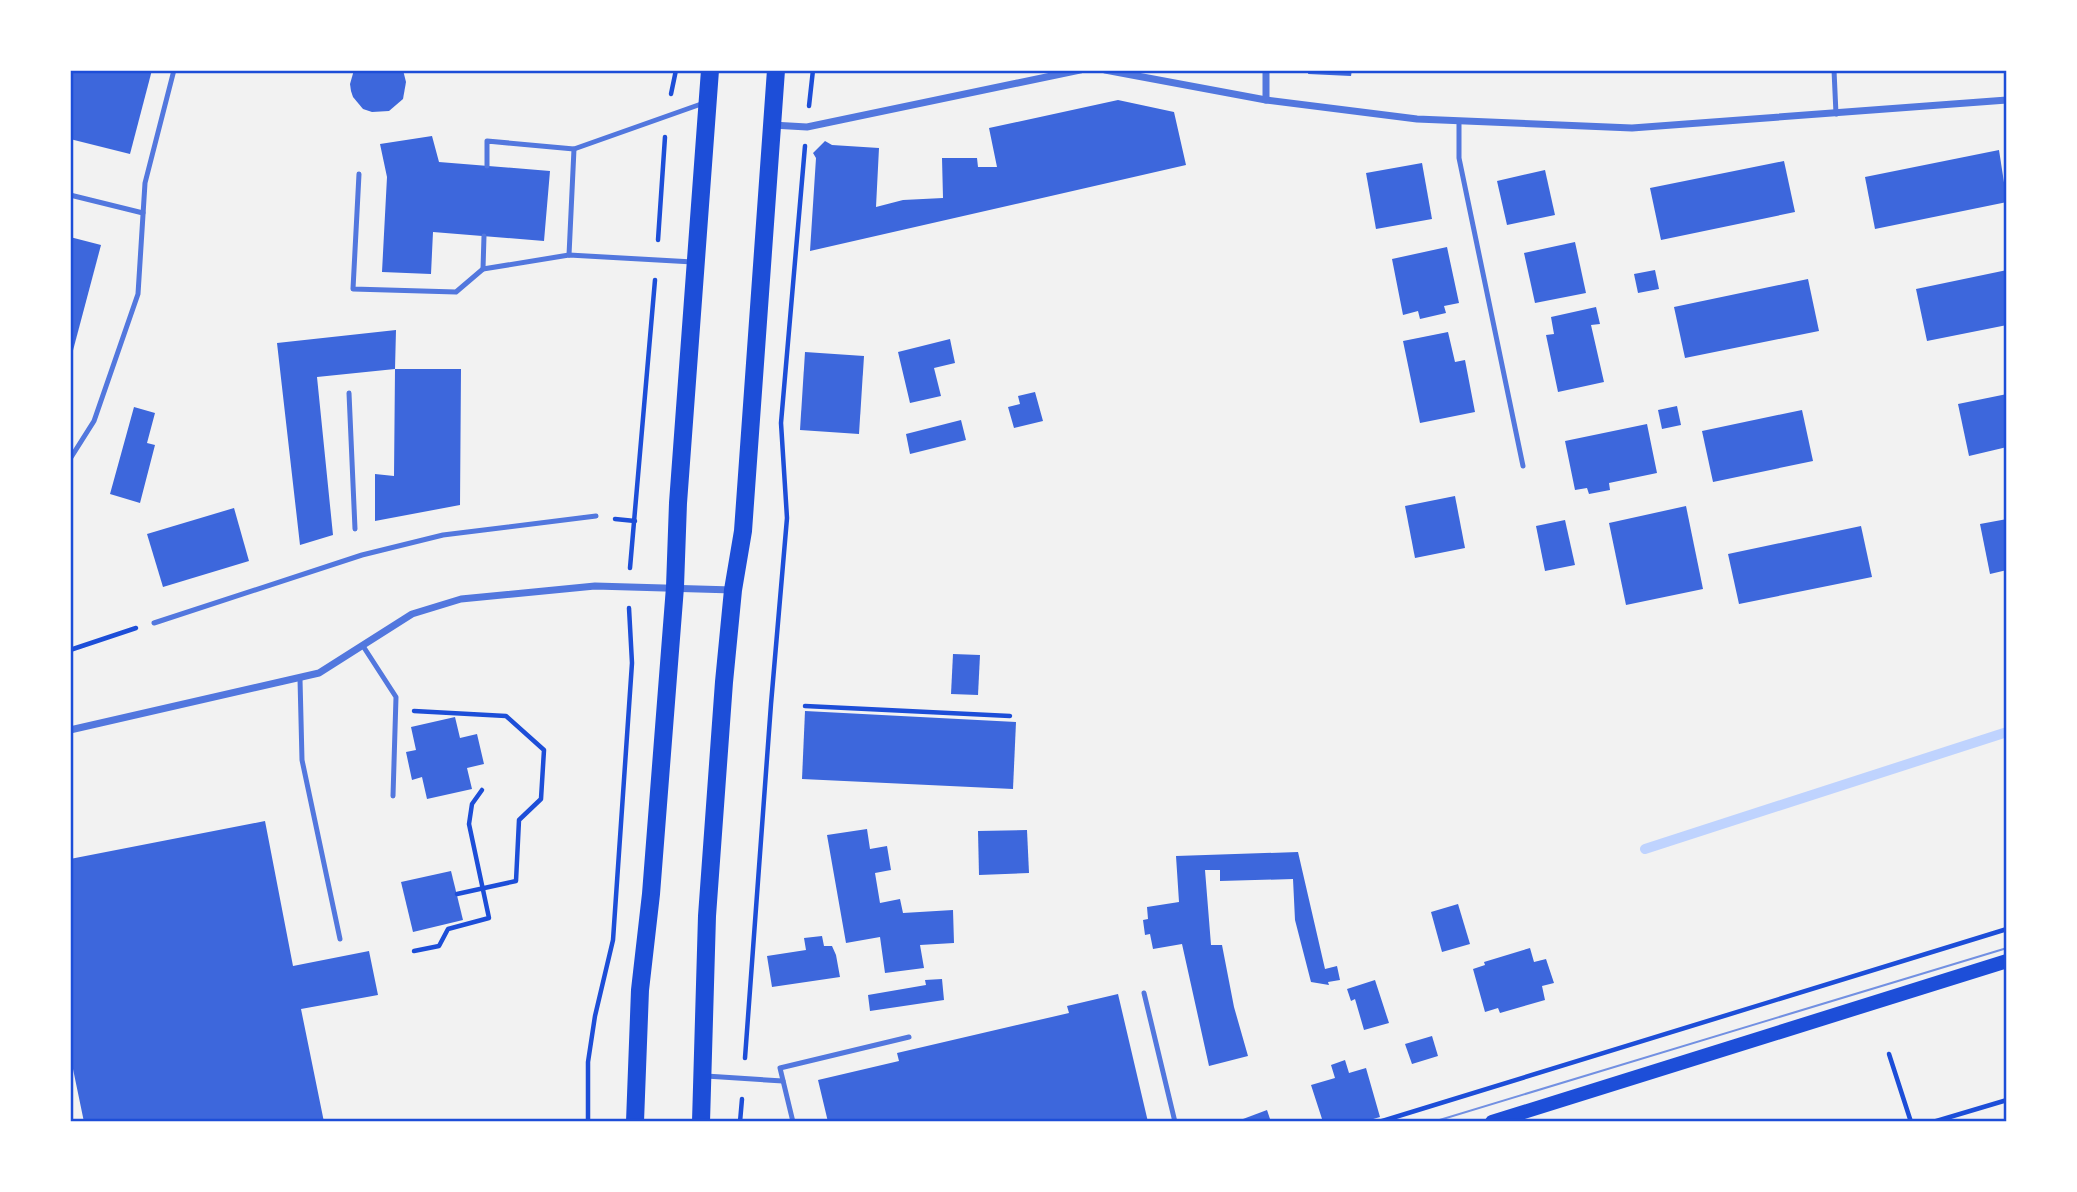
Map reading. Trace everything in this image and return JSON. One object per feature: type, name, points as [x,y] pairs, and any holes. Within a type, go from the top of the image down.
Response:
[{"type":"main road","points":[[635,1122],[640,990],[651,894],[675,587],[678,503],[710,70]]},
{"type":"main road","points":[[701,1122],[707,916],[724,682],[733,590],[743,531],[776,70]]},
{"type":"main road","points":[[1492,1122],[2007,961]]},
{"type":"street","points":[[772,125],[807,127],[1080,70]]},
{"type":"street","points":[[1105,70],[1266,100],[1417,120],[1632,128],[2007,100]]},
{"type":"street","points":[[1266,70],[1266,100]]},
{"type":"street","points":[[70,730],[319,673],[412,614],[461,599],[595,586],[733,590]]},
{"type":"lane","points":[[70,459],[94,421],[138,294],[145,183],[174,70]]},
{"type":"lane","points":[[1834,70],[1836,114]]},
{"type":"lane","points":[[487,166],[487,141],[574,149],[707,102]]},
{"type":"lane","points":[[1459,122],[1459,158],[1523,466]]},
{"type":"lane","points":[[569,255],[574,149]]},
{"type":"lane","points":[[359,174],[353,289],[456,292],[483,269],[569,255],[696,262]]},
{"type":"lane","points":[[70,195],[143,214]]},
{"type":"lane","points":[[483,269],[484,236]]},
{"type":"lane","points":[[349,393],[355,529]]},
{"type":"lane","points":[[154,623],[337,563],[421,540],[596,516]]},
{"type":"lane","points":[[363,646],[396,697],[393,796]]},
{"type":"lane","points":[[300,679],[302,761],[340,939]]},
{"type":"lane","points":[[1144,993],[1175,1122]]},
{"type":"lane","points":[[793,1122],[780,1068],[909,1037]]},
{"type":"lane","points":[[703,1076],[783,1080]]},
{"type":"path","points":[[635,521],[667,115],[676,70]]},
{"type":"path","points":[[740,1122],[787,518],[781,423],[813,70]]},
{"type":"path","points":[[70,650],[154,623]]},
{"type":"path","points":[[588,1122],[588,1062],[612,940],[632,663],[630,631]]},
{"type":"path","points":[[805,706],[1010,716]]},
{"type":"path","points":[[395,710],[506,716],[544,750],[541,799],[519,820],[516,881],[457,894]]},
{"type":"path","points":[[414,951],[439,946],[448,929],[489,918],[469,824],[472,804],[482,790]]},
{"type":"path","points":[[1379,1122],[2007,929]]},
{"type":"path","points":[[1889,1054],[1911,1122]]},
{"type":"path","points":[[1933,1122],[2007,1100]]},
{"type":"building","points":[[70,70],[152,70],[130,154],[70,139]]},
{"type":"building","points":[[354,70],[403,70],[406,82],[403,99],[389,111],[372,112],[363,109],[351,91]]},
{"type":"building","points":[[1309,70],[1352,70],[1351,76],[1308,74]]},
{"type":"building","points":[[1118,100],[1174,112],[1186,165],[810,251],[816,158],[813,153],[825,141],[832,145],[879,148],[876,207],[903,200],[943,198],[942,158],[977,158],[978,167],[997,167],[989,128]]},
{"type":"building","points":[[432,136],[439,162],[550,171],[544,241],[433,232],[431,274],[382,272],[387,177],[380,144]]},
{"type":"building","points":[[1999,150],[2007,202],[1875,229],[1865,177]]},
{"type":"building","points":[[1784,161],[1795,212],[1661,240],[1650,188]]},
{"type":"building","points":[[1422,163],[1432,219],[1376,229],[1366,173]]},
{"type":"building","points":[[1545,170],[1555,215],[1507,225],[1497,181]]},
{"type":"building","points":[[70,237],[101,245],[71,358],[70,358]]},
{"type":"building","points":[[1575,242],[1586,293],[1535,303],[1524,253]]},
{"type":"building","points":[[1447,247],[1459,303],[1444,306],[1446,313],[1420,319],[1418,311],[1403,315],[1392,259]]},
{"type":"building","points":[[1655,270],[1659,289],[1638,293],[1634,274]]},
{"type":"building","points":[[2007,270],[2007,325],[1927,341],[1916,289]]},
{"type":"building","points":[[1808,279],[1819,331],[1685,358],[1674,307]]},
{"type":"building","points":[[1596,307],[1600,324],[1591,325],[1604,382],[1558,392],[1546,335],[1554,334],[1551,317]]},
{"type":"building","points":[[396,330],[395,369],[317,377],[333,535],[300,545],[277,343]]},
{"type":"building","points":[[1448,332],[1455,362],[1465,360],[1475,412],[1420,423],[1403,341]]},
{"type":"building","points":[[950,339],[955,363],[934,368],[941,396],[910,403],[898,352]]},
{"type":"building","points":[[805,352],[864,356],[859,434],[800,430]]},
{"type":"building","points":[[395,369],[461,369],[460,505],[375,521],[375,474],[394,476]]},
{"type":"building","points":[[1035,392],[1043,421],[1014,428],[1008,407],[1020,404],[1018,396]]},
{"type":"building","points":[[2007,394],[2007,447],[1969,456],[1958,404]]},
{"type":"building","points":[[1677,406],[1681,425],[1662,429],[1658,410]]},
{"type":"building","points":[[134,407],[155,413],[147,443],[155,445],[140,503],[110,494]]},
{"type":"building","points":[[1802,410],[1813,461],[1713,482],[1702,431]]},
{"type":"building","points":[[961,420],[966,440],[910,454],[906,434]]},
{"type":"building","points":[[1647,424],[1657,473],[1609,483],[1610,490],[1589,494],[1587,488],[1575,490],[1565,441]]},
{"type":"building","points":[[1455,496],[1465,548],[1415,558],[1405,506]]},
{"type":"building","points":[[1686,506],[1703,589],[1626,605],[1609,523]]},
{"type":"building","points":[[234,508],[249,561],[163,587],[147,534]]},
{"type":"building","points":[[2007,519],[2007,570],[1990,574],[1980,524]]},
{"type":"building","points":[[1565,520],[1575,565],[1545,571],[1536,526]]},
{"type":"building","points":[[1861,526],[1872,577],[1739,604],[1728,554]]},
{"type":"building","points":[[953,654],[980,655],[978,695],[951,694]]},
{"type":"building","points":[[805,711],[1016,722],[1013,789],[802,779]]},
{"type":"building","points":[[455,717],[460,738],[477,734],[484,764],[467,768],[472,789],[427,799],[422,777],[412,780],[406,752],[416,750],[411,727]]},
{"type":"building","points":[[265,821],[293,966],[369,951],[378,995],[301,1009],[324,1122],[84,1122],[73,1069],[70,1069],[70,859]]},
{"type":"building","points":[[867,829],[870,849],[887,846],[891,870],[875,873],[880,903],[900,899],[903,913],[953,910],[954,943],[920,945],[924,968],[885,973],[880,937],[846,943],[827,835]]},
{"type":"building","points":[[1027,830],[1029,873],[979,875],[978,831]]},
{"type":"building","points":[[1298,852],[1325,969],[1337,966],[1340,980],[1328,982],[1329,985],[1311,982],[1295,920],[1293,879],[1220,881],[1220,870],[1205,870],[1211,945],[1222,945],[1234,1007],[1248,1056],[1209,1066],[1182,944],[1153,949],[1150,934],[1145,935],[1143,920],[1148,919],[1147,907],[1179,902],[1176,856]]},
{"type":"building","points":[[451,871],[463,920],[413,932],[401,882]]},
{"type":"building","points":[[1458,904],[1470,944],[1442,952],[1431,912]]},
{"type":"building","points":[[822,936],[824,946],[832,946],[836,955],[840,977],[772,987],[767,956],[806,950],[804,938]]},
{"type":"building","points":[[1530,948],[1534,962],[1546,959],[1554,983],[1542,986],[1545,1000],[1500,1013],[1498,1008],[1485,1012],[1473,969],[1485,965],[1484,962]]},
{"type":"building","points":[[942,979],[944,1000],[870,1011],[868,995],[926,985],[925,980]]},
{"type":"building","points":[[1375,980],[1389,1023],[1364,1030],[1355,999],[1351,1001],[1347,989]]},
{"type":"building","points":[[1118,994],[1148,1122],[828,1122],[818,1080],[899,1061],[897,1053],[1069,1013],[1067,1006]]},
{"type":"building","points":[[1432,1036],[1438,1056],[1412,1064],[1405,1044]]},
{"type":"building","points":[[1345,1060],[1349,1073],[1366,1068],[1380,1117],[1363,1122],[1323,1122],[1311,1085],[1335,1078],[1331,1065]]},
{"type":"building","points":[[1267,1110],[1271,1122],[1235,1122]]},
{"type":"waterway","points":[[1645,849],[2007,732]]},
{"type":"tram line","points":[[1433,1122],[2007,948]]}]
